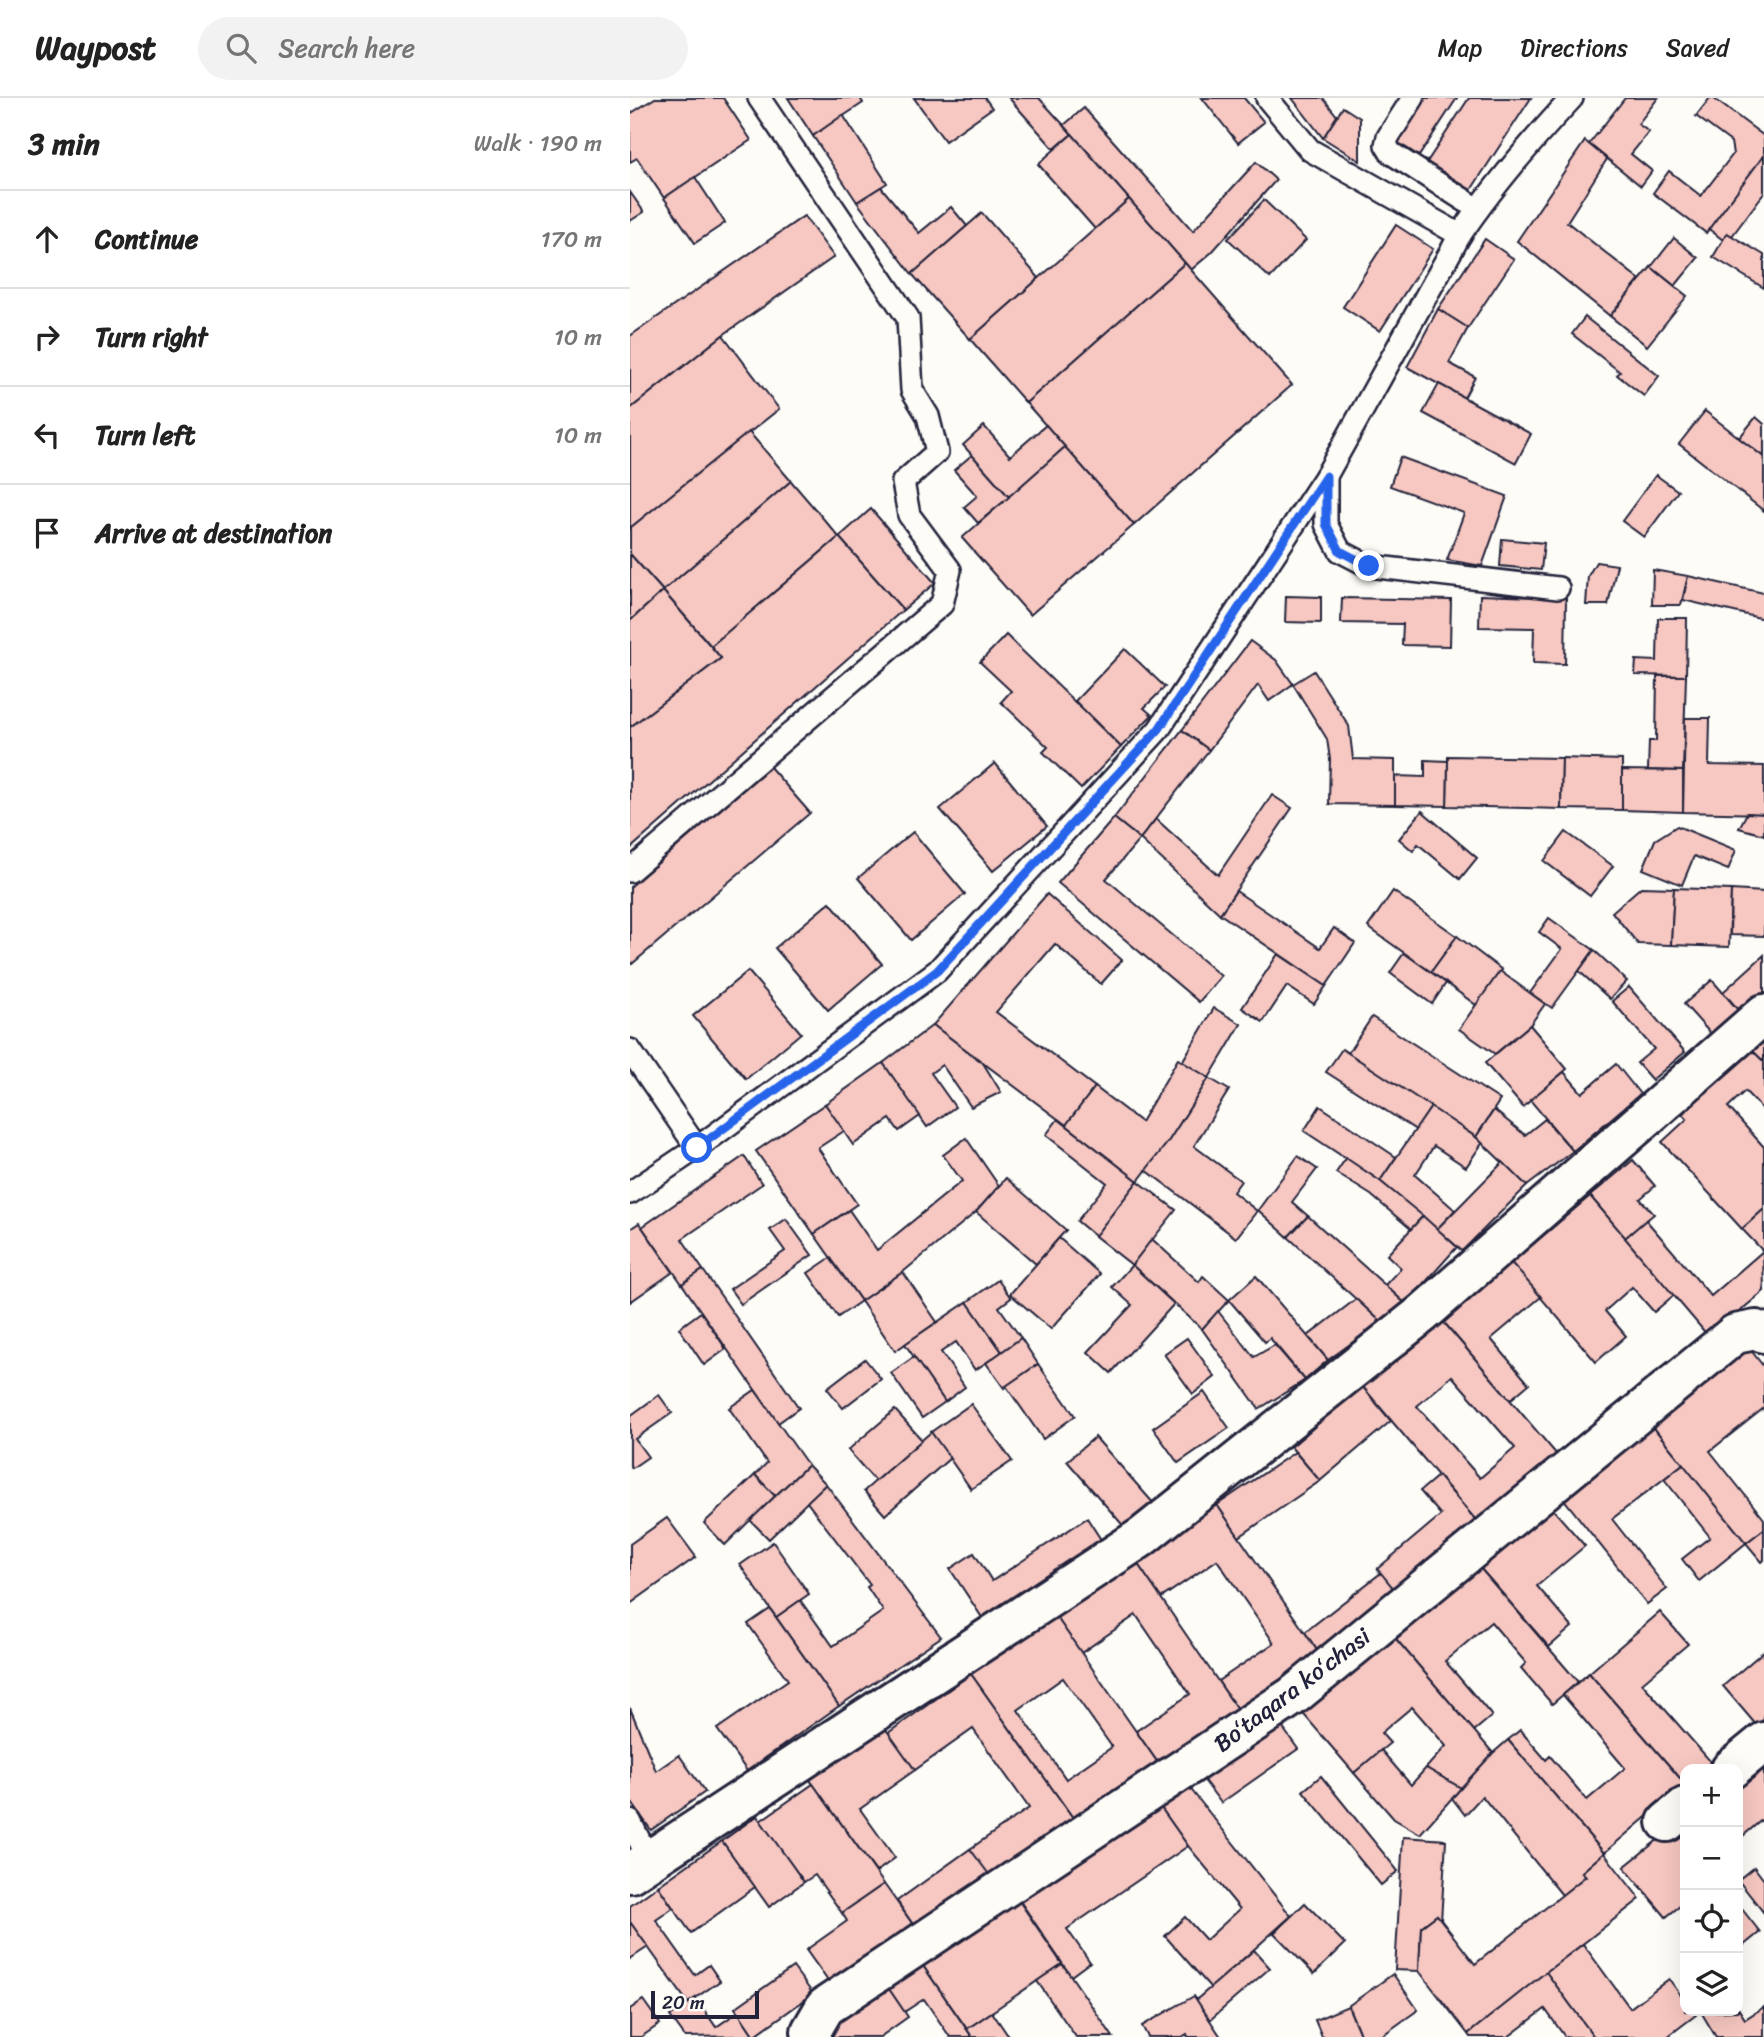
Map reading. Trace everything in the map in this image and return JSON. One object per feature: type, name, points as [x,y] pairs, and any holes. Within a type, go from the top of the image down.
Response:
[{"type":"street","points":[[640,1867],[1142,1537],[1422,1314],[1764,1014]]},
{"type":"street","name":"Boʻtaqara koʻchasi","points":[[812,2037],[811,2031],[825,2007],[1293,1696],[1735,1334],[1756,1330],[1764,1333]]},
{"type":"street","points":[[1737,1764],[1764,1742]]},
{"type":"lane","points":[[630,871],[942,604],[950,570],[909,516],[903,482],[937,452],[928,415],[912,390],[908,318],[759,98]]},
{"type":"lane","points":[[1267,98],[1310,150],[1460,235]]},
{"type":"lane","points":[[1413,98],[1388,136],[1386,145],[1391,153],[1478,209]]},
{"type":"lane","points":[[630,1193],[697,1148],[937,971],[1159,729],[1326,476],[1460,235],[1545,127],[1572,98]]},
{"type":"lane","points":[[1326,476],[1326,524],[1340,551],[1369,566],[1558,588]]},
{"type":"lane","points":[[630,1049],[697,1148]]},
{"type":"lane","points":[[630,1821],[640,1867]]},
{"type":"building","points":[[655,98],[723,98],[751,140],[664,198],[637,158],[630,162],[630,114]]},
{"type":"building","points":[[788,98],[860,98],[863,103],[813,136]]},
{"type":"building","points":[[914,98],[985,98],[992,108],[945,141]]},
{"type":"building","points":[[1009,98],[1039,98],[1072,134],[1054,149]]},
{"type":"building","points":[[1202,98],[1244,98],[1264,122],[1238,143]]},
{"type":"building","points":[[1292,98],[1323,98],[1337,116],[1323,138]]},
{"type":"building","points":[[1422,98],[1457,98],[1419,156],[1394,140]]},
{"type":"building","points":[[1469,98],[1531,98],[1471,190],[1427,162]]},
{"type":"building","points":[[1625,98],[1658,98],[1638,124],[1649,132],[1631,154],[1652,171],[1641,186],[1589,144]]},
{"type":"building","points":[[1710,98],[1764,136],[1764,155],[1706,233],[1653,193],[1669,171],[1701,196],[1733,154],[1731,142],[1696,116]]},
{"type":"building","points":[[1343,107],[1360,118],[1360,161],[1323,138]]},
{"type":"building","points":[[1084,108],[1193,231],[1256,162],[1276,180],[1212,252],[1191,270],[1064,125]]},
{"type":"building","points":[[843,115],[887,183],[857,202],[813,136]]},
{"type":"building","points":[[1072,134],[1129,199],[1095,229],[1038,164]]},
{"type":"building","points":[[1585,141],[1607,159],[1567,222],[1640,280],[1610,316],[1517,241]]},
{"type":"building","points":[[1764,155],[1764,193],[1732,236],[1727,233],[1723,240],[1709,229]]},
{"type":"building","points":[[695,177],[725,223],[695,243],[664,198]]},
{"type":"building","points":[[881,187],[919,233],[951,207],[967,226],[912,274],[857,202]]},
{"type":"building","points":[[630,192],[644,212],[630,221]]},
{"type":"building","points":[[1129,199],[1185,263],[1026,403],[970,339]]},
{"type":"building","points":[[1264,200],[1306,240],[1270,278],[1228,239]]},
{"type":"building","points":[[982,213],[1039,278],[970,339],[912,274]]},
{"type":"building","points":[[804,216],[834,257],[723,335],[630,409],[630,336]]},
{"type":"building","points":[[1396,225],[1433,249],[1380,331],[1343,307]]},
{"type":"building","points":[[1727,233],[1764,255],[1764,288],[1713,257]]},
{"type":"building","points":[[1674,238],[1698,258],[1675,286],[1651,267]]},
{"type":"building","points":[[1485,239],[1514,259],[1468,328],[1438,309]]},
{"type":"building","points":[[1185,263],[1292,385],[1134,525],[1026,403]]},
{"type":"building","points":[[1651,267],[1687,296],[1647,346],[1610,316]]},
{"type":"building","points":[[1438,309],[1468,328],[1449,363],[1475,377],[1464,398],[1407,367]]},
{"type":"building","points":[[1585,317],[1659,376],[1644,396],[1617,375],[1620,372],[1572,334]]},
{"type":"building","points":[[723,335],[779,409],[630,528],[630,409]]},
{"type":"building","points":[[1439,384],[1531,434],[1516,463],[1423,413]]},
{"type":"building","points":[[1705,411],[1764,457],[1764,511],[1679,444]]},
{"type":"building","points":[[1756,417],[1764,424],[1764,457],[1739,438]]},
{"type":"building","points":[[1046,425],[1065,447],[1009,497],[963,445],[984,426],[1010,456]]},
{"type":"building","points":[[749,432],[791,481],[663,591],[630,554],[630,528]]},
{"type":"building","points":[[1065,447],[1134,525],[1030,615],[962,538]]},
{"type":"building","points":[[972,455],[1009,497],[978,523],[964,507],[977,496],[954,470]]},
{"type":"building","points":[[1400,457],[1507,496],[1482,566],[1447,560],[1464,513],[1390,486]]},
{"type":"building","points":[[1656,475],[1678,491],[1644,537],[1622,521]]},
{"type":"building","points":[[791,481],[839,537],[711,646],[663,591]]},
{"type":"building","points":[[871,509],[935,583],[903,610],[839,537]]},
{"type":"building","points":[[839,537],[903,610],[630,849],[630,727],[721,658],[711,646]]},
{"type":"building","points":[[1502,539],[1544,543],[1541,570],[1500,566]]},
{"type":"building","points":[[630,554],[663,591],[630,621]]},
{"type":"building","points":[[1596,562],[1617,565],[1608,605],[1586,605],[1588,576]]},
{"type":"building","points":[[1653,570],[1688,576],[1681,605],[1652,605]]},
{"type":"building","points":[[1688,576],[1764,593],[1764,619],[1683,600]]},
{"type":"building","points":[[663,591],[721,658],[630,727],[630,621]]},
{"type":"building","points":[[1480,595],[1566,598],[1565,664],[1533,663],[1534,628],[1479,627]]},
{"type":"building","points":[[1286,596],[1321,597],[1321,623],[1285,622]]},
{"type":"building","points":[[1342,598],[1451,600],[1450,646],[1402,645],[1403,624],[1341,623]]},
{"type":"building","points":[[1658,618],[1687,618],[1686,676],[1635,675],[1636,660],[1657,661]]},
{"type":"building","points":[[1006,635],[1121,747],[1081,789],[1043,752],[1048,747],[1001,702],[1011,691],[980,662]]},
{"type":"building","points":[[1250,641],[1276,660],[1293,684],[1269,701],[1258,685],[1209,750],[1182,730]]},
{"type":"building","points":[[1125,649],[1165,687],[1144,708],[1152,715],[1121,747],[1075,701]]},
{"type":"building","points":[[1314,671],[1349,726],[1353,759],[1395,760],[1395,805],[1329,804],[1330,759],[1327,739],[1293,684]]},
{"type":"building","points":[[1657,676],[1686,676],[1683,771],[1648,770],[1649,741],[1656,741]]},
{"type":"building","points":[[1685,718],[1710,718],[1709,765],[1764,766],[1764,814],[1683,812]]},
{"type":"building","points":[[1182,730],[1209,750],[1140,839],[1114,818]]},
{"type":"building","points":[[1448,756],[1562,758],[1561,809],[1447,806]]},
{"type":"building","points":[[1562,758],[1622,760],[1622,810],[1561,809]]},
{"type":"building","points":[[1425,760],[1448,761],[1447,806],[1395,805],[1395,776],[1425,777]]},
{"type":"building","points":[[995,763],[1047,826],[993,871],[940,809]]},
{"type":"building","points":[[770,767],[810,813],[632,964],[630,887]]},
{"type":"building","points":[[1622,770],[1683,771],[1683,812],[1622,810]]},
{"type":"building","points":[[1272,795],[1292,808],[1220,914],[1140,839],[1156,819],[1218,875]]},
{"type":"building","points":[[1422,811],[1477,858],[1460,879],[1418,844],[1413,851],[1399,839]]},
{"type":"building","points":[[1747,813],[1764,814],[1764,835],[1739,828]]},
{"type":"building","points":[[1114,818],[1140,839],[1106,879],[1221,976],[1199,1002],[1058,883]]},
{"type":"building","points":[[1677,826],[1736,850],[1728,870],[1694,856],[1682,885],[1643,869],[1655,840]]},
{"type":"building","points":[[913,832],[965,894],[911,940],[858,878]]},
{"type":"building","points":[[1566,832],[1613,866],[1590,896],[1544,861]]},
{"type":"building","points":[[1641,887],[1674,888],[1671,945],[1638,944],[1612,912]]},
{"type":"building","points":[[1674,888],[1731,890],[1729,947],[1671,945]]},
{"type":"building","points":[[1731,890],[1764,892],[1764,936],[1730,935]]},
{"type":"building","points":[[1236,891],[1320,948],[1334,928],[1355,943],[1326,986],[1220,914]]},
{"type":"building","points":[[1393,891],[1457,936],[1431,972],[1368,927]]},
{"type":"building","points":[[1047,894],[1122,960],[1101,984],[1055,944],[996,1012],[1095,1087],[1066,1125],[933,1025]]},
{"type":"building","points":[[830,902],[882,964],[828,1010],[775,948]]},
{"type":"building","points":[[1549,918],[1594,950],[1552,1008],[1530,993],[1562,949],[1539,932]]},
{"type":"building","points":[[1457,936],[1502,970],[1476,1005],[1431,972]]},
{"type":"building","points":[[1594,950],[1627,981],[1610,999],[1579,971]]},
{"type":"building","points":[[1404,953],[1446,983],[1432,1004],[1390,973]]},
{"type":"building","points":[[1278,954],[1326,986],[1314,1004],[1287,986],[1263,1022],[1242,1008]]},
{"type":"building","points":[[1764,955],[1764,995],[1742,1014],[1723,992]]},
{"type":"building","points":[[748,971],[801,1033],[746,1079],[693,1016]]},
{"type":"building","points":[[1500,971],[1545,1004],[1530,1025],[1495,1054],[1459,1029]]},
{"type":"building","points":[[1712,980],[1738,1010],[1711,1034],[1684,1004]]},
{"type":"building","points":[[1629,987],[1685,1052],[1652,1080],[1637,1063],[1654,1049],[1612,1001]]},
{"type":"building","points":[[1214,1008],[1241,1024],[1209,1078],[1182,1062]]},
{"type":"building","points":[[1372,1017],[1500,1100],[1476,1137],[1348,1053]]},
{"type":"building","points":[[933,1025],[983,1063],[1001,1092],[971,1107],[942,1065],[931,1073],[955,1107],[927,1127],[883,1063]]},
{"type":"building","points":[[1530,1025],[1567,1069],[1523,1107],[1485,1063]]},
{"type":"building","points":[[1764,1039],[1764,1062],[1752,1050]]},
{"type":"building","points":[[1342,1049],[1431,1107],[1416,1130],[1326,1072]]},
{"type":"building","points":[[1752,1050],[1764,1062],[1764,1111],[1745,1091],[1728,1107],[1764,1147],[1764,1209],[1742,1229],[1662,1142],[1687,1119],[1682,1114]]},
{"type":"building","points":[[1178,1059],[1209,1078],[1168,1142],[1138,1181],[1066,1125],[1095,1087],[1141,1122]]},
{"type":"building","points":[[883,1063],[920,1116],[899,1131],[890,1119],[853,1145],[825,1104]]},
{"type":"building","points":[[1616,1064],[1640,1094],[1573,1151],[1530,1100],[1564,1072],[1582,1093]]},
{"type":"building","points":[[1209,1078],[1229,1090],[1194,1146],[1241,1181],[1233,1192],[1257,1211],[1236,1238],[1146,1170],[1168,1142]]},
{"type":"building","points":[[825,1104],[844,1131],[818,1148],[857,1204],[814,1234],[756,1151]]},
{"type":"building","points":[[1320,1106],[1396,1157],[1380,1181],[1304,1131]]},
{"type":"building","points":[[1431,1107],[1483,1142],[1466,1167],[1434,1146],[1415,1175],[1455,1210],[1437,1229],[1380,1181]]},
{"type":"building","points":[[1494,1110],[1525,1135],[1545,1119],[1573,1151],[1527,1186],[1476,1137]]},
{"type":"building","points":[[1058,1119],[1138,1181],[1095,1236],[1077,1221],[1107,1183],[1046,1135]]},
{"type":"building","points":[[966,1138],[999,1186],[976,1212],[903,1272],[861,1301],[814,1234],[849,1210],[877,1250],[962,1181],[943,1155]]},
{"type":"building","points":[[744,1156],[762,1184],[682,1239],[703,1270],[682,1284],[642,1227]]},
{"type":"building","points":[[1298,1156],[1317,1169],[1292,1202],[1308,1216],[1288,1237],[1258,1210]]},
{"type":"building","points":[[1346,1158],[1423,1216],[1411,1229],[1371,1195],[1336,1173]]},
{"type":"building","points":[[1633,1160],[1655,1186],[1640,1199],[1654,1214],[1625,1238],[1590,1196]]},
{"type":"building","points":[[1503,1162],[1527,1186],[1462,1251],[1437,1229]]},
{"type":"building","points":[[1006,1178],[1066,1230],[1036,1264],[976,1212]]},
{"type":"building","points":[[1138,1181],[1176,1210],[1132,1265],[1095,1236]]},
{"type":"building","points":[[1590,1196],[1674,1295],[1654,1312],[1632,1287],[1605,1311],[1626,1336],[1596,1362],[1511,1263]]},
{"type":"building","points":[[1764,1209],[1764,1251],[1763,1251],[1742,1229]]},
{"type":"building","points":[[1308,1216],[1406,1304],[1381,1322],[1288,1237]]},
{"type":"building","points":[[1423,1216],[1457,1247],[1406,1304],[1385,1285],[1401,1268],[1387,1255]]},
{"type":"building","points":[[786,1219],[812,1255],[741,1304],[730,1289],[785,1251],[770,1230]]},
{"type":"building","points":[[1646,1220],[1711,1296],[1763,1251],[1764,1291],[1709,1337],[1625,1238]]},
{"type":"building","points":[[639,1223],[673,1272],[630,1302],[630,1229]]},
{"type":"building","points":[[1059,1238],[1100,1274],[1051,1329],[1010,1294]]},
{"type":"building","points":[[1152,1239],[1199,1282],[1203,1276],[1229,1300],[1202,1329],[1132,1265]]},
{"type":"building","points":[[830,1258],[861,1301],[838,1317],[808,1273]]},
{"type":"building","points":[[1509,1260],[1541,1297],[1491,1339],[1529,1384],[1510,1400],[1441,1319]]},
{"type":"building","points":[[1132,1265],[1174,1304],[1111,1373],[1088,1352],[1132,1305],[1112,1287]]},
{"type":"building","points":[[703,1270],[799,1408],[778,1423],[682,1284]]},
{"type":"building","points":[[903,1272],[937,1322],[895,1351],[861,1301]]},
{"type":"building","points":[[1256,1276],[1328,1360],[1305,1380],[1270,1338],[1265,1342],[1229,1300]]},
{"type":"building","points":[[998,1280],[1011,1298],[999,1307],[1021,1338],[1002,1352],[967,1302]]},
{"type":"building","points":[[1356,1299],[1381,1322],[1328,1360],[1308,1336]]},
{"type":"building","points":[[967,1302],[1002,1352],[975,1370],[956,1342],[941,1352],[965,1387],[945,1402],[905,1344]]},
{"type":"building","points":[[1218,1311],[1254,1357],[1275,1345],[1305,1380],[1259,1409],[1202,1329]]},
{"type":"building","points":[[701,1312],[726,1349],[704,1365],[679,1328]]},
{"type":"building","points":[[1441,1319],[1558,1456],[1479,1524],[1362,1386]],"holes":[[[1452,1376],[1515,1448],[1480,1478],[1417,1406]]]},
{"type":"building","points":[[1021,1338],[1038,1364],[1004,1388],[986,1363]]},
{"type":"building","points":[[1187,1338],[1215,1377],[1193,1394],[1164,1354]]},
{"type":"building","points":[[1746,1344],[1764,1367],[1764,1408],[1710,1451],[1764,1519],[1764,1529],[1746,1543],[1649,1422]]},
{"type":"building","points":[[914,1357],[945,1402],[922,1418],[891,1373]]},
{"type":"building","points":[[865,1359],[881,1379],[843,1408],[827,1388]]},
{"type":"building","points":[[1038,1364],[1075,1416],[1043,1439],[1006,1386]]},
{"type":"building","points":[[1362,1386],[1391,1421],[1320,1481],[1291,1447]]},
{"type":"building","points":[[755,1390],[808,1465],[775,1496],[755,1475],[767,1463],[729,1408]]},
{"type":"building","points":[[1204,1392],[1229,1428],[1178,1463],[1153,1428]]},
{"type":"building","points":[[659,1395],[672,1413],[635,1439],[648,1457],[632,1468],[630,1416]]},
{"type":"building","points":[[971,1404],[1012,1461],[971,1489],[931,1432]]},
{"type":"building","points":[[895,1410],[922,1440],[875,1481],[848,1450]]},
{"type":"building","points":[[1649,1422],[1683,1464],[1612,1519],[1667,1589],[1647,1604],[1559,1493]]},
{"type":"building","points":[[931,1432],[950,1458],[885,1515],[864,1491]]},
{"type":"building","points":[[1095,1437],[1155,1505],[1127,1530],[1067,1461]]},
{"type":"building","points":[[1295,1452],[1320,1481],[1239,1537],[1217,1505]]},
{"type":"building","points":[[1683,1464],[1746,1543],[1699,1581],[1682,1559],[1710,1537],[1664,1479]]},
{"type":"building","points":[[808,1465],[826,1484],[769,1539],[750,1520]]},
{"type":"building","points":[[755,1475],[775,1496],[725,1545],[704,1523]]},
{"type":"building","points":[[1438,1476],[1479,1524],[1397,1593],[1377,1569],[1441,1515],[1420,1491]]},
{"type":"building","points":[[826,1484],[941,1637],[839,1706],[776,1617],[800,1600],[833,1646],[883,1611],[867,1587],[870,1585],[807,1502]]},
{"type":"building","points":[[1217,1505],[1319,1653],[1237,1709],[1218,1681],[1274,1643],[1217,1560],[1161,1598],[1135,1560]]},
{"type":"building","points":[[1550,1506],[1585,1546],[1537,1586],[1572,1627],[1549,1647],[1480,1568]]},
{"type":"building","points":[[667,1518],[696,1557],[630,1604],[630,1544]]},
{"type":"building","points":[[1087,1518],[1105,1546],[987,1625],[950,1569],[974,1553],[992,1581]]},
{"type":"building","points":[[1764,1529],[1764,1560],[1762,1562],[1746,1543]]},
{"type":"building","points":[[773,1542],[809,1594],[776,1617],[740,1565]]},
{"type":"building","points":[[1135,1560],[1237,1709],[1158,1763],[1136,1731],[1190,1694],[1136,1615],[1081,1653],[1055,1615]]},
{"type":"building","points":[[1480,1568],[1578,1682],[1552,1704],[1521,1668],[1526,1663],[1491,1622],[1445,1661],[1492,1716],[1474,1731],[1396,1639]]},
{"type":"building","points":[[1381,1573],[1397,1593],[1319,1653],[1305,1632]]},
{"type":"building","points":[[770,1609],[839,1706],[747,1771],[717,1729],[788,1680],[748,1624]]},
{"type":"building","points":[[1660,1612],[1688,1644],[1642,1683],[1711,1762],[1680,1764],[1680,1778],[1589,1673]]},
{"type":"building","points":[[1055,1615],[1158,1763],[1073,1818],[971,1674]],"holes":[[[1063,1678],[1112,1747],[1066,1779],[1018,1710]]]},
{"type":"building","points":[[1396,1639],[1493,1753],[1461,1788],[1426,1768],[1446,1746],[1412,1707],[1381,1733],[1390,1743],[1354,1773],[1299,1709]]},
{"type":"building","points":[[1764,1651],[1764,1719],[1757,1726],[1723,1686]]},
{"type":"building","points":[[1589,1673],[1680,1778],[1680,1788],[1604,1853],[1508,1740],[1520,1730],[1546,1760],[1550,1756],[1587,1800],[1625,1768],[1563,1695]]},
{"type":"building","points":[[971,1674],[1073,1818],[990,1877],[970,1849],[1029,1808],[973,1729],[915,1770],[888,1733]]},
{"type":"building","points":[[630,1708],[656,1771],[679,1755],[705,1792],[651,1830],[630,1800]]},
{"type":"building","points":[[1280,1724],[1298,1749],[1221,1803],[1203,1779]]},
{"type":"building","points":[[885,1728],[915,1770],[860,1809],[895,1858],[876,1872],[810,1780]]},
{"type":"building","points":[[1508,1740],[1604,1853],[1582,1872],[1586,1876],[1562,1895],[1482,1796],[1465,1815],[1452,1798]]},
{"type":"building","points":[[1381,1750],[1411,1785],[1426,1768],[1461,1788],[1420,1834],[1394,1819],[1354,1773]]},
{"type":"building","points":[[1764,1753],[1764,1818],[1743,1836],[1743,1827],[1743,1770]]},
{"type":"building","points":[[1321,1776],[1398,1871],[1381,1885],[1303,1791]]},
{"type":"building","points":[[813,1784],[884,1884],[842,1913],[815,1875],[804,1882],[760,1821]]},
{"type":"building","points":[[1189,1787],[1291,1916],[1211,1988],[1165,1936],[1185,1917],[1206,1940],[1240,1909],[1188,1846],[1159,1805]]},
{"type":"building","points":[[1159,1805],[1188,1846],[1067,1929],[1090,1962],[1071,1976],[1020,1901]]},
{"type":"building","points":[[757,1816],[804,1882],[769,1907],[722,1841]]},
{"type":"building","points":[[1680,1822],[1680,1906],[1666,1917],[1624,1867]]},
{"type":"building","points":[[1403,1837],[1446,1840],[1441,1921],[1437,1915],[1421,1927],[1419,1971],[1395,1970]]},
{"type":"building","points":[[722,1841],[755,1887],[691,1933],[658,1886]]},
{"type":"building","points":[[970,1849],[988,1873],[914,1926],[897,1901]]},
{"type":"building","points":[[1604,1853],[1640,1899],[1468,2034],[1419,1971],[1421,1927],[1437,1915],[1475,1964],[1586,1876],[1582,1872]]},
{"type":"building","points":[[1754,1867],[1764,1880],[1764,1913],[1743,1886],[1743,1876]]},
{"type":"building","points":[[884,1884],[914,1926],[833,1988],[806,1950],[847,1921],[842,1913]]},
{"type":"building","points":[[658,1886],[673,1908],[656,1920],[695,1975],[709,1965],[720,1981],[688,2003],[630,1922],[630,1906]]},
{"type":"building","points":[[1017,1898],[1062,1964],[967,2029],[921,1963]]},
{"type":"building","points":[[1305,1903],[1345,1944],[1314,1974],[1274,1933]]},
{"type":"building","points":[[1743,1910],[1760,1932],[1743,1946]]},
{"type":"building","points":[[630,1922],[648,1947],[630,1959]]},
{"type":"building","points":[[1583,1944],[1630,2008],[1669,1979],[1680,1994],[1680,2016],[1695,2016],[1667,2037],[1594,2037],[1546,1972]]},
{"type":"building","points":[[1254,1950],[1270,1968],[1210,2020],[1196,2000]]},
{"type":"building","points":[[921,1963],[972,2037],[950,2037],[924,1999],[904,2012],[887,1986]]},
{"type":"building","points":[[1062,1964],[1113,2037],[1076,2037],[1037,1981]]},
{"type":"building","points":[[793,1967],[813,1994],[754,2036],[735,2008]]},
{"type":"building","points":[[1546,1972],[1594,2037],[1565,2037],[1545,2009],[1508,2037],[1470,2037],[1468,2034]]},
{"type":"building","points":[[1393,1974],[1418,2010],[1380,2037],[1361,2037],[1348,2006]]},
{"type":"building","points":[[887,1986],[908,2017],[880,2037],[825,2037],[821,2031]]},
{"type":"building","points":[[1194,1996],[1221,2037],[1188,2037],[1187,2034],[1182,2037],[1148,2037],[1142,2026]]},
{"type":"building","points":[[696,1998],[716,2027],[738,2012],[754,2036],[685,2037],[670,2016]]},
{"type":"building","points":[[643,2000],[660,2024],[641,2037],[630,2037],[630,2009]]},
{"type":"building","points":[[1348,2006],[1361,2037],[1322,2037],[1315,2020]]},
{"type":"building","points":[[1764,2007],[1764,2037],[1716,2037],[1703,2016],[1743,2016],[1745,2019]]},
{"type":"building","points":[[992,2012],[1009,2037],[972,2037],[967,2029]]},
{"type":"route","points":[[697,1148],[937,971],[1159,729],[1326,476],[1326,524],[1340,551],[1369,566]]}]
